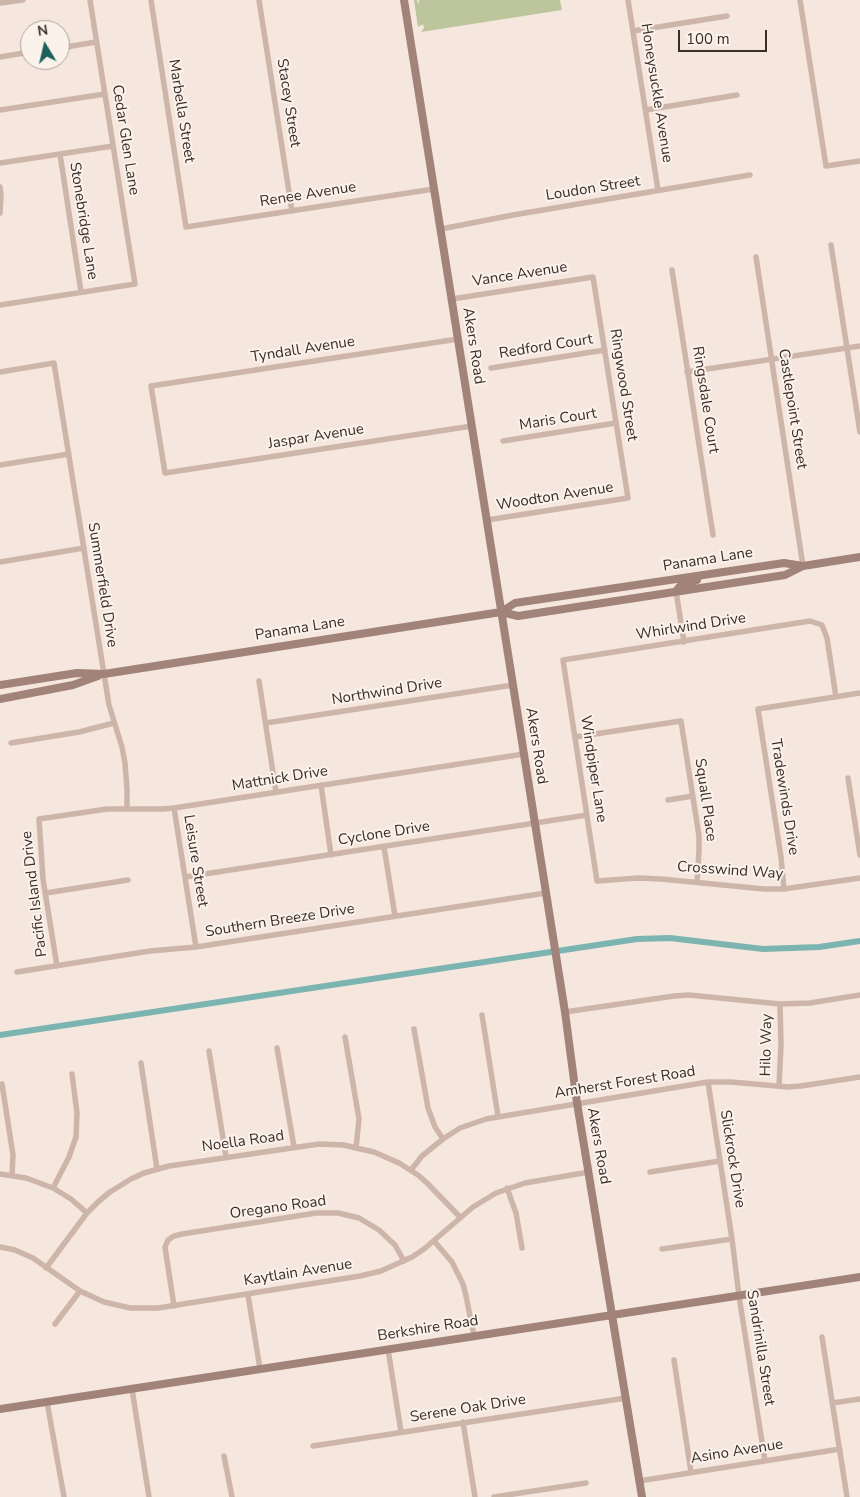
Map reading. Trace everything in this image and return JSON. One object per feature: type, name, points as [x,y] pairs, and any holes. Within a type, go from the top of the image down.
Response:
[{"type":"street","points":[[0,4],[23,0]]},
{"type":"street","name":"Cedar Glen Lane","points":[[81,292],[135,284],[90,0]]},
{"type":"street","name":"Marbella Street","points":[[150,0],[186,227]]},
{"type":"street","name":"Stacey Street","points":[[259,0],[292,211]]},
{"type":"street","name":"Akers Road","points":[[404,0],[565,1012],[577,1103],[642,1497]]},
{"type":"street","name":"Honeysuckle Avenue","points":[[628,0],[658,190]]},
{"type":"street","points":[[800,0],[826,166],[860,161]]},
{"type":"street","points":[[633,31],[727,16]]},
{"type":"street","points":[[70,46],[96,42]]},
{"type":"street","points":[[0,57],[20,54]]},
{"type":"street","points":[[0,110],[105,94]]},
{"type":"street","points":[[646,110],[737,95]]},
{"type":"street","points":[[0,163],[113,146]]},
{"type":"street","name":"Stonebridge Lane","points":[[60,154],[81,292]]},
{"type":"street","name":"Loudon Street","points":[[441,229],[750,175]]},
{"type":"street","points":[[0,187],[0,212]]},
{"type":"street","name":"Renee Avenue","points":[[186,227],[434,189]]},
{"type":"street","points":[[831,245],[860,432]]},
{"type":"street","name":"Castlepoint Street","points":[[756,257],[803,566]]},
{"type":"street","name":"Ringsdale Court","points":[[672,270],[713,535]]},
{"type":"street","name":"Vance Avenue","points":[[452,299],[593,276]]},
{"type":"street","name":"Ringwood Street","points":[[593,276],[628,498]]},
{"type":"street","points":[[0,305],[81,292]]},
{"type":"street","name":"Tyndall Avenue","points":[[165,473],[151,386],[458,339]]},
{"type":"street","points":[[687,372],[860,346]]},
{"type":"street","name":"Redford Court","points":[[491,368],[604,350]]},
{"type":"street","name":"Summerfield Drive","points":[[0,372],[54,363],[109,704],[125,763],[127,809]]},
{"type":"street","name":"Maris Court","points":[[503,441],[616,423]]},
{"type":"street","name":"Jaspar Avenue","points":[[165,473],[472,426]]},
{"type":"street","points":[[0,465],[69,454]]},
{"type":"street","name":"Woodton Avenue","points":[[487,520],[628,498]]},
{"type":"street","points":[[0,562],[84,548]]},
{"type":"street","name":"Panama Lane","points":[[0,685],[77,674],[104,674],[501,612],[518,616],[785,575],[803,566],[860,557]]},
{"type":"street","name":"Panama Lane","points":[[501,612],[514,604],[723,572],[784,563],[803,566]]},
{"type":"street","points":[[684,642],[676,591],[681,585],[723,572]]},
{"type":"street","name":"Whirlwind Drive","points":[[563,660],[810,621],[822,625],[827,638],[836,697]]},
{"type":"street","name":"Windpiper Lane","points":[[563,660],[597,881]]},
{"type":"street","name":"Panama Lane","points":[[0,698],[73,685],[104,674]]},
{"type":"street","points":[[259,681],[276,792]]},
{"type":"street","name":"Northwind Drive","points":[[266,723],[513,685]]},
{"type":"street","points":[[836,697],[860,694]]},
{"type":"street","name":"Tradewinds Drive","points":[[784,889],[781,857],[758,709],[836,697]]},
{"type":"street","name":"Squall Place","points":[[575,737],[681,721],[699,836],[697,882]]},
{"type":"street","points":[[11,743],[78,732],[114,723]]},
{"type":"street","name":"Mattnick Drive","points":[[39,819],[107,809],[174,808],[524,754]]},
{"type":"street","points":[[848,778],[860,855]]},
{"type":"street","points":[[321,786],[331,855]]},
{"type":"street","points":[[668,800],[693,796]]},
{"type":"street","name":"Leisure Street","points":[[174,808],[196,947]]},
{"type":"street","name":"Cyclone Drive","points":[[185,877],[587,815]]},
{"type":"street","name":"Pacific Island Drive","points":[[39,819],[46,893],[57,966]]},
{"type":"street","points":[[384,847],[395,916]]},
{"type":"street","name":"Crosswind Way","points":[[597,881],[638,878],[750,888],[784,889],[860,878]]},
{"type":"street","points":[[46,893],[128,880]]},
{"type":"street","name":"Southern Breeze Drive","points":[[17,972],[150,951],[196,947],[546,893]]},
{"type":"street","points":[[565,1012],[689,995],[780,1004],[810,1003],[860,995]]},
{"type":"street","name":"Hilo Way","points":[[779,1086],[782,1045],[780,1004]]},
{"type":"street","points":[[482,1015],[498,1116]]},
{"type":"street","points":[[414,1028],[428,1108],[435,1127],[443,1139]]},
{"type":"street","points":[[346,1037],[359,1119],[356,1148]]},
{"type":"street","points":[[277,1048],[294,1148]]},
{"type":"street","points":[[209,1051],[226,1157]]},
{"type":"street","points":[[141,1063],[157,1169]]},
{"type":"street","points":[[53,1188],[69,1157],[76,1137],[77,1113],[72,1074]]},
{"type":"street","name":"Amherst Forest Road","points":[[411,1170],[422,1156],[443,1139],[472,1123],[498,1116],[708,1082],[801,1086],[860,1077]]},
{"type":"street","name":"Slickrock Drive","points":[[708,1082],[732,1239]]},
{"type":"street","points":[[2,1084],[13,1155],[12,1175]]},
{"type":"street","name":"Noella Road","points":[[46,1268],[99,1201],[121,1185],[144,1173],[169,1166],[294,1148],[332,1144],[387,1156],[411,1170],[427,1183],[460,1217]]},
{"type":"street","points":[[650,1172],[720,1161]]},
{"type":"street","name":"Kaytlain Avenue","points":[[0,1247],[25,1254],[80,1291],[104,1302],[130,1308],[174,1306],[381,1271],[404,1261],[424,1249],[460,1217],[484,1199],[507,1188],[589,1172]]},
{"type":"street","points":[[0,1174],[33,1180],[53,1188],[88,1213]]},
{"type":"street","points":[[507,1188],[516,1213],[522,1248]]},
{"type":"street","name":"Oregano Road","points":[[174,1306],[165,1247],[168,1240],[174,1236],[316,1213],[338,1213],[359,1218],[379,1230],[395,1245],[404,1261]]},
{"type":"street","points":[[662,1249],[732,1239]]},
{"type":"street","name":"Sandrinilla Street","points":[[732,1239],[765,1461]]},
{"type":"street","points":[[434,1241],[452,1262],[463,1284],[474,1336]]},
{"type":"street","name":"Berkshire Road","points":[[0,1409],[860,1277]]},
{"type":"street","points":[[55,1324],[80,1291]]},
{"type":"street","points":[[248,1294],[260,1369]]},
{"type":"street","points":[[822,1337],[847,1497]]},
{"type":"street","points":[[388,1349],[401,1432]]},
{"type":"street","points":[[674,1360],[692,1472]]},
{"type":"street","points":[[132,1389],[149,1497]]},
{"type":"street","name":"Serene Oak Drive","points":[[314,1446],[626,1398]]},
{"type":"street","points":[[832,1403],[860,1399]]},
{"type":"street","points":[[47,1402],[64,1497]]},
{"type":"street","points":[[463,1422],[475,1497]]},
{"type":"street","name":"Asino Avenue","points":[[639,1481],[840,1449]]},
{"type":"street","points":[[224,1456],[232,1497]]},
{"type":"street","points":[[494,1497],[586,1483]]},
{"type":"green space","points":[[414,0],[417,0],[419,5],[419,0],[560,0],[562,10],[421,32],[424,28],[423,24],[418,27]]},
{"type":"waterway","points":[[0,1035],[637,939],[670,938],[763,949],[819,947],[860,941]]}]
